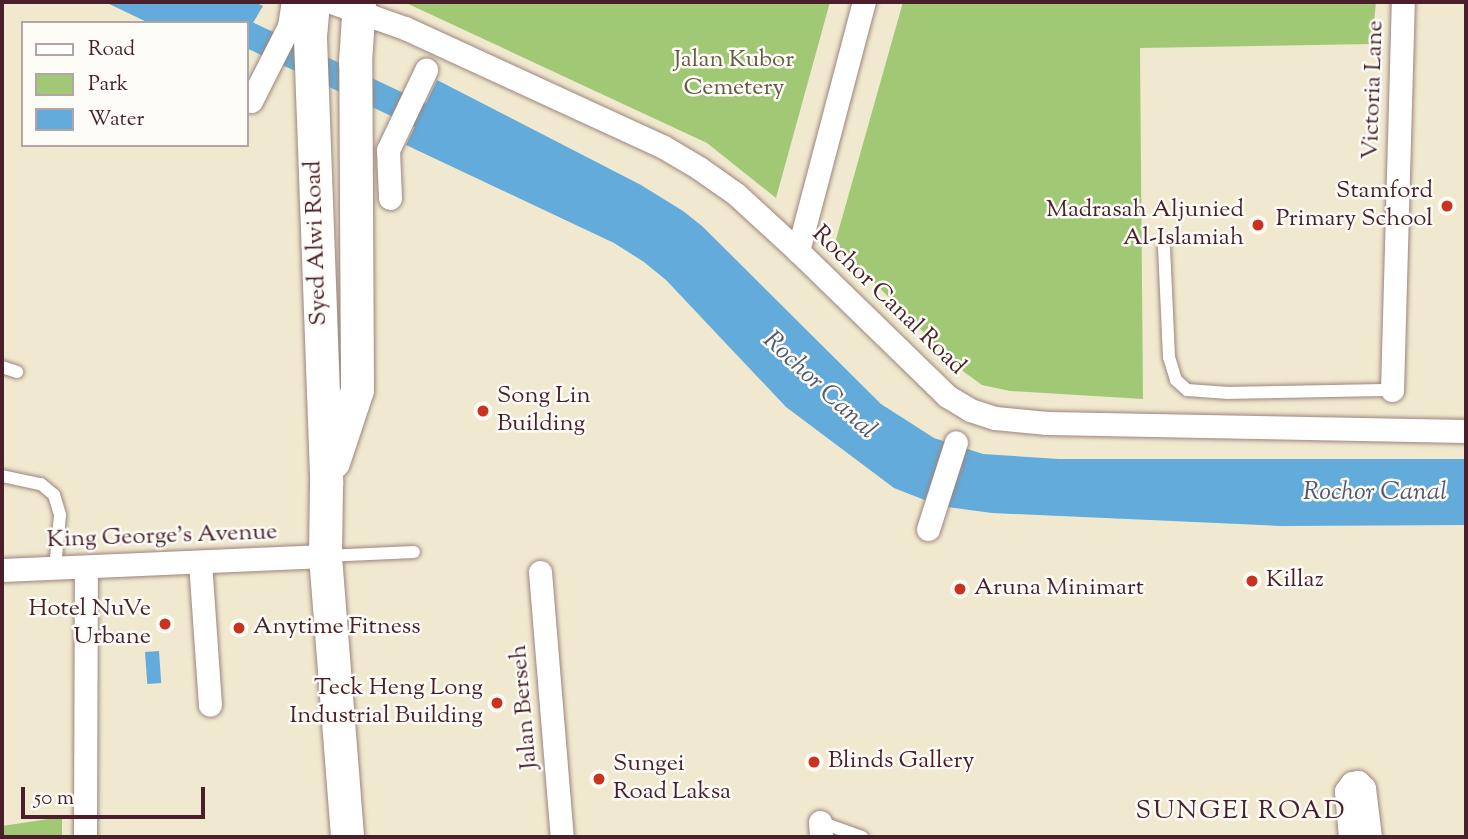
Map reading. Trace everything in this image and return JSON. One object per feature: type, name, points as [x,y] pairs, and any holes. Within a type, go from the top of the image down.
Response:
[{"type":"street","points":[[253,96],[299,32],[293,2]]},
{"type":"street","name":"Syed Alwi Road","points":[[313,2],[299,32],[314,168],[326,484],[325,556],[347,837]]},
{"type":"street","points":[[798,251],[864,2]]},
{"type":"street","name":"Victoria Lane","points":[[1392,390],[1403,2]]},
{"type":"street","name":"Syed Alwi Road","points":[[326,484],[357,390],[355,62],[349,5]]},
{"type":"street","name":"Rochor Canal Road","points":[[349,5],[662,146],[736,194],[947,396],[970,410],[995,418],[1047,423],[1466,431]]},
{"type":"street","points":[[390,198],[388,150],[422,78]]},
{"type":"street","points":[[928,529],[954,446]]},
{"type":"street","name":"King George's Avenue","points":[[2,570],[325,556]]},
{"type":"street","points":[[200,562],[210,705]]},
{"type":"street","points":[[85,837],[86,567]]},
{"type":"street","name":"Jalan Berseh","points":[[540,572],[562,837]]},
{"type":"street","points":[[1350,837],[1346,791],[1352,783],[1358,782],[1364,788],[1370,837]]},
{"type":"lane","points":[[1164,247],[1169,357],[1176,380],[1187,390],[1229,393],[1392,390]]},
{"type":"lane","points":[[2,367],[17,372]]},
{"type":"lane","points":[[2,476],[41,484],[54,495],[60,516],[55,568]]},
{"type":"lane","points":[[325,556],[414,552]]},
{"type":"lane","points":[[820,830],[862,837]]},
{"type":"green space","name":"Jalan Kubor Cemetery","points":[[404,2],[830,2],[776,198],[707,143]]},
{"type":"green space","points":[[903,2],[1376,2],[1372,44],[1140,48],[1143,399],[1010,391],[982,385],[960,369],[835,243]]},
{"type":"green space","points":[[62,817],[62,837],[2,837],[2,826]]},
{"type":"water","points":[[105,2],[255,2],[263,6],[248,31],[248,21],[145,21]]},
{"type":"water","points":[[437,80],[641,185],[683,211],[702,226],[881,404],[934,438],[983,454],[1059,459],[1466,459],[1466,525],[1281,526],[992,513],[940,506],[894,488],[786,407],[666,280],[644,262],[614,243],[406,145]]},
{"type":"water","points":[[159,651],[161,683],[147,684],[145,652]]},
{"type":"waterway","name":"Rochor Canal","points":[[248,34],[452,130]]},
{"type":"place","name":"Stamford Primary School","points":[[1447,206]]},
{"type":"place","name":"Madrasah Aljunied Al-Islamiah","points":[[1258,225]]},
{"type":"place","name":"Song Lin Building","points":[[483,411]]},
{"type":"place","name":"Killaz","points":[[1252,581]]},
{"type":"place","name":"Aruna Minimart","points":[[960,589]]},
{"type":"place","name":"Hotel NuVe Urbane","points":[[165,624]]},
{"type":"place","name":"Anytime Fitness","points":[[239,628]]},
{"type":"place","name":"Teck Heng Long Industrial Building","points":[[497,703]]},
{"type":"place","name":"Blinds Gallery","points":[[814,762]]},
{"type":"place","name":"Sungei Road Laksa","points":[[599,779]]},
{"type":"district","name":"SUNGEI ROAD","points":[[1241,812]]}]
